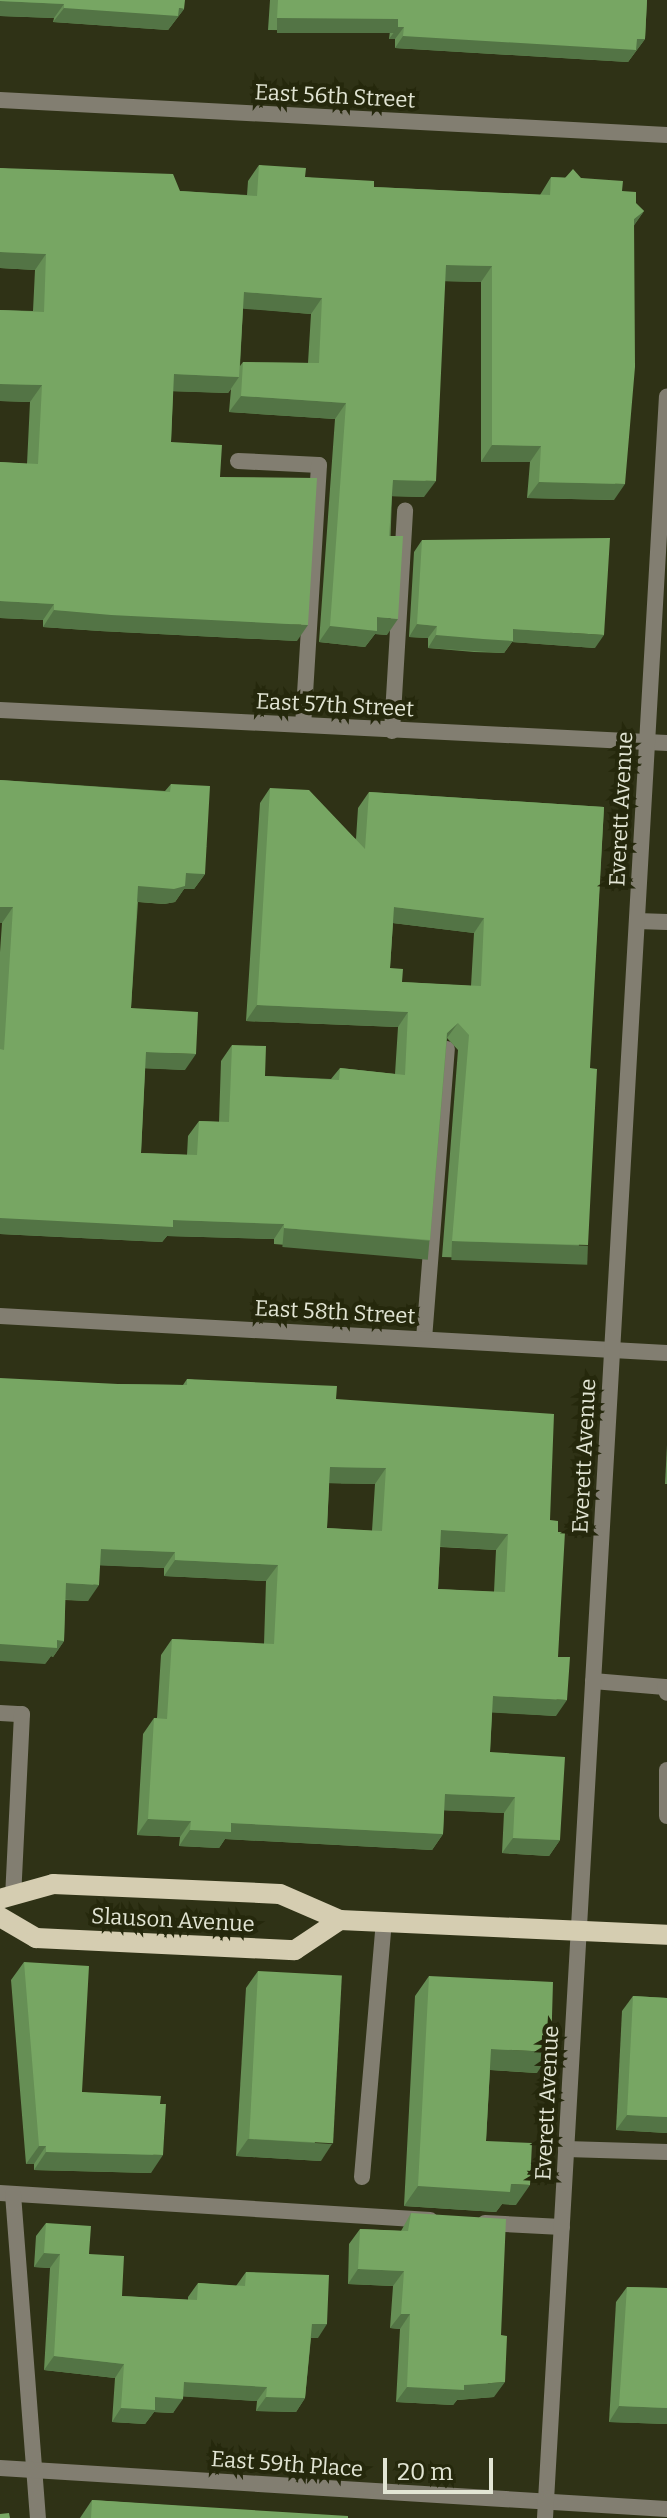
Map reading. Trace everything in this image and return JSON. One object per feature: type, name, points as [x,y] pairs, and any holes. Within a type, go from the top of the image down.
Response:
[{"type":"main road","name":"Slauson Avenue","points":[[6,1897],[53,1884],[280,1894],[340,1920],[667,1935]]},
{"type":"main road","name":"Slauson Avenue","points":[[0,1917],[36,1938],[295,1950],[340,1920]]},
{"type":"street","name":"East 56th Street","points":[[0,100],[667,135]]},
{"type":"street","name":"Everett Avenue","points":[[546,2511],[667,397]]},
{"type":"street","points":[[238,461],[319,465],[303,725]]},
{"type":"street","points":[[392,731],[405,510]]},
{"type":"street","name":"East 57th Street","points":[[0,710],[667,743]]},
{"type":"street","points":[[637,921],[667,922]]},
{"type":"street","points":[[424,1339],[447,1049]]},
{"type":"street","name":"East 58th Street","points":[[0,1316],[667,1353]]},
{"type":"street","points":[[593,1681],[665,1687],[667,1693]]},
{"type":"street","points":[[0,1713],[22,1714],[6,1897]]},
{"type":"street","points":[[667,1770],[667,1816]]},
{"type":"street","points":[[362,2177],[384,1922]]},
{"type":"street","points":[[566,2149],[667,2152]]},
{"type":"street","points":[[38,2518],[6,2194],[562,2227]]},
{"type":"street","name":"East 59th Place","points":[[0,2468],[546,2511],[667,2509]]},
{"type":"building","points":[[0,0],[185,0],[184,9],[179,8],[178,16]]},
{"type":"building","points":[[278,0],[647,0],[645,39],[637,39],[636,50],[403,36],[404,27],[398,27],[398,19],[277,18]]},
{"type":"building","points":[[259,165],[306,168],[305,177],[374,181],[374,187],[550,195],[551,177],[565,178],[573,169],[581,178],[623,181],[622,191],[636,192],[636,203],[644,211],[634,219],[635,367],[625,484],[539,482],[541,446],[492,445],[492,266],[446,265],[436,481],[393,480],[389,536],[403,536],[398,619],[377,617],[377,631],[330,626],[346,403],[241,396],[243,362],[319,363],[322,298],[244,292],[239,377],[174,374],[171,442],[222,445],[220,477],[317,478],[308,625],[111,615],[54,610],[54,604],[0,601],[0,462],[38,464],[42,385],[0,384],[0,310],[44,312],[46,254],[0,252],[0,168],[173,174],[180,191],[257,196]]},
{"type":"building","points":[[610,538],[604,635],[513,629],[513,641],[436,635],[437,626],[417,624],[422,540]]},
{"type":"building","points":[[0,780],[170,792],[171,784],[210,786],[205,874],[186,873],[185,886],[174,889],[138,886],[131,1008],[198,1012],[196,1054],[146,1052],[141,1153],[197,1155],[199,1121],[229,1122],[232,1045],[266,1046],[265,1076],[339,1080],[340,1068],[405,1075],[408,1012],[257,1005],[270,788],[309,790],[365,849],[369,792],[604,807],[590,1068],[597,1069],[588,1245],[452,1241],[469,1035],[458,1023],[447,1033],[430,1240],[284,1228],[284,1224],[173,1220],[173,1227],[0,1218],[0,1049],[4,1050],[13,907],[0,907]],"holes":[[[394,907],[484,918],[481,986],[402,982],[403,969],[390,968]]]},
{"type":"building","points":[[0,1378],[187,1385],[187,1379],[337,1386],[336,1399],[554,1414],[550,1520],[558,1521],[558,1532],[565,1532],[558,1657],[570,1657],[567,1700],[493,1696],[490,1752],[565,1757],[560,1840],[513,1838],[515,1797],[445,1794],[443,1834],[231,1823],[231,1832],[190,1830],[191,1821],[148,1819],[154,1718],[167,1719],[172,1639],[274,1644],[278,1565],[175,1560],[175,1552],[101,1549],[99,1585],[66,1583],[64,1641],[57,1640],[57,1648],[0,1644]],"holes":[[[330,1467],[386,1468],[382,1531],[327,1528]],[[441,1530],[508,1534],[505,1592],[438,1589]]]},
{"type":"building","points":[[24,1962],[89,1966],[82,2092],[161,2096],[160,2104],[166,2104],[163,2155],[46,2152],[46,2146],[39,2146]]},
{"type":"building","points":[[258,1971],[342,1975],[333,2143],[249,2139]]},
{"type":"building","points":[[429,1976],[553,1982],[551,2052],[491,2049],[486,2141],[532,2143],[530,2185],[511,2184],[510,2192],[418,2186]]},
{"type":"building","points":[[633,1996],[667,1998],[667,2117],[627,2115]]},
{"type":"building","points":[[411,2213],[506,2219],[501,2335],[507,2336],[505,2382],[464,2385],[464,2390],[407,2387],[410,2314],[401,2314],[404,2271],[358,2269],[360,2229],[408,2231]]},
{"type":"building","points":[[46,2223],[91,2226],[89,2254],[124,2256],[122,2296],[197,2300],[198,2283],[245,2286],[246,2272],[329,2275],[327,2324],[312,2324],[305,2398],[266,2397],[267,2387],[184,2382],[183,2399],[155,2397],[155,2410],[121,2408],[124,2364],[54,2356],[60,2254],[44,2253]]},
{"type":"building","points":[[627,2287],[667,2288],[667,2408],[619,2406]]},
{"type":"building","points":[[92,2500],[348,2516],[348,2518],[91,2518]]},
{"type":"building","points":[[9,2513],[10,2518],[0,2518],[0,2514]]}]
